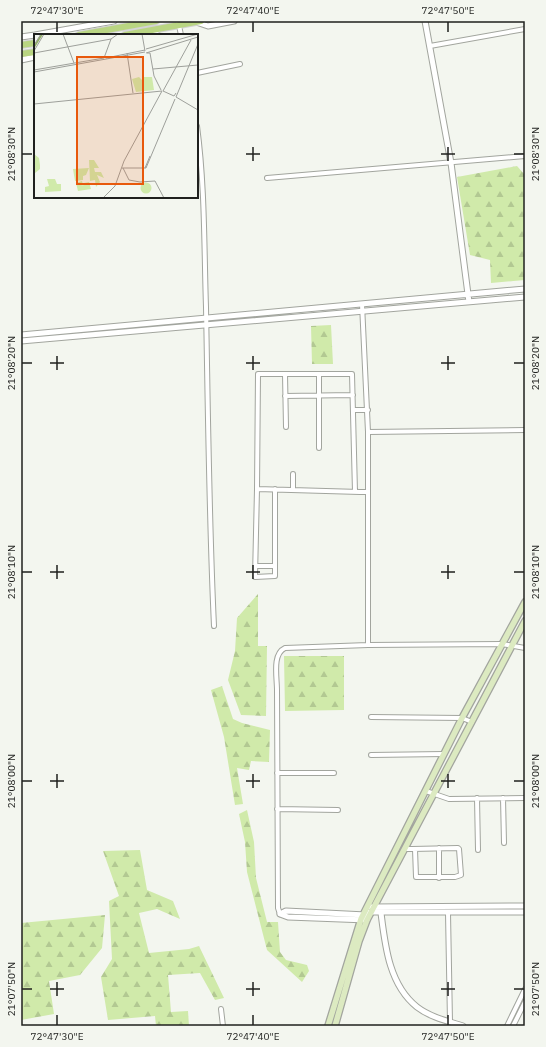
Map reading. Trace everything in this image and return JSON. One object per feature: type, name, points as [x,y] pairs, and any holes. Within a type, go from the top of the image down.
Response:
[{"type":"main road","points":[[84,34],[156,21]]},
{"type":"main road","points":[[131,34],[159,29],[179,23],[198,21]]},
{"type":"main road","points":[[21,45],[34,43]]},
{"type":"main road","points":[[21,54],[34,52]]},
{"type":"main road","points":[[329,1025],[368,913],[462,718],[525,602]]},
{"type":"main road","points":[[336,1026],[368,913],[406,849],[525,621]]},
{"type":"street","points":[[41,34],[114,21]]},
{"type":"street","points":[[198,21],[208,26],[234,21]]},
{"type":"street","points":[[425,21],[451,163],[469,302]]},
{"type":"street","points":[[179,23],[181,34]]},
{"type":"street","points":[[152,34],[159,29]]},
{"type":"street","points":[[430,46],[525,29]]},
{"type":"street","points":[[21,38],[34,35]]},
{"type":"street","points":[[21,60],[34,57]]},
{"type":"street","points":[[198,73],[240,64]]},
{"type":"street","points":[[198,137],[203,192],[210,537],[214,626]]},
{"type":"street","points":[[267,178],[525,156]]},
{"type":"street","points":[[21,335],[525,289]]},
{"type":"street","points":[[21,341],[525,297]]},
{"type":"street","points":[[362,304],[368,410],[368,645]]},
{"type":"street","points":[[275,489],[275,576],[255,577],[258,374],[352,374],[355,492]]},
{"type":"street","points":[[285,374],[286,427]]},
{"type":"street","points":[[319,375],[319,448]]},
{"type":"street","points":[[286,396],[353,395]]},
{"type":"street","points":[[353,410],[368,410]]},
{"type":"street","points":[[368,432],[525,430]]},
{"type":"street","points":[[293,474],[293,490]]},
{"type":"street","points":[[257,489],[368,492]]},
{"type":"street","points":[[256,566],[275,566]]},
{"type":"street","points":[[525,648],[511,647],[502,644],[368,645],[285,648],[278,653],[277,773],[278,908],[280,914],[288,917],[525,906]]},
{"type":"street","points":[[371,717],[462,718],[472,722]]},
{"type":"street","points":[[371,755],[444,754]]},
{"type":"street","points":[[277,773],[334,773]]},
{"type":"street","points":[[426,791],[449,799],[525,798]]},
{"type":"street","points":[[477,798],[478,850]]},
{"type":"street","points":[[503,798],[504,843]]},
{"type":"street","points":[[277,809],[338,810]]},
{"type":"street","points":[[406,849],[439,848],[460,849],[460,875],[439,878],[415,876],[415,849]]},
{"type":"street","points":[[439,848],[439,878]]},
{"type":"street","points":[[368,913],[525,912]]},
{"type":"street","points":[[381,913],[389,963],[408,998],[417,1007],[432,1016],[463,1026]]},
{"type":"street","points":[[448,913],[450,1022]]},
{"type":"street","points":[[507,1026],[525,989]]},
{"type":"street","points":[[513,1026],[525,1002]]},
{"type":"street","points":[[221,1009],[223,1026]]},
{"type":"green space","points":[[517,166],[525,175],[525,280],[491,283],[490,260],[470,255],[457,177]]},
{"type":"green space","points":[[331,325],[333,364],[312,364],[311,326]]},
{"type":"green space","points":[[258,594],[258,646],[267,646],[266,716],[241,715],[228,680],[235,651],[237,618]]},
{"type":"green space","points":[[284,656],[344,656],[344,710],[285,711]]},
{"type":"green space","points":[[222,686],[233,719],[242,723],[270,730],[269,762],[251,761],[249,770],[237,768],[243,804],[235,805],[224,737],[211,690]]},
{"type":"green space","points":[[247,810],[254,842],[256,878],[267,922],[278,922],[280,952],[286,960],[307,965],[309,971],[302,982],[267,950],[247,872],[245,842],[239,814]]},
{"type":"green space","points":[[140,850],[147,890],[173,901],[180,919],[157,909],[139,913],[149,953],[189,949],[199,946],[224,998],[215,1000],[200,973],[168,975],[171,1012],[188,1011],[189,1026],[156,1026],[155,1016],[108,1020],[101,977],[112,959],[109,901],[119,896],[103,851]]},
{"type":"green space","points":[[105,915],[102,948],[80,975],[49,981],[54,1014],[21,1020],[21,923]]}]
